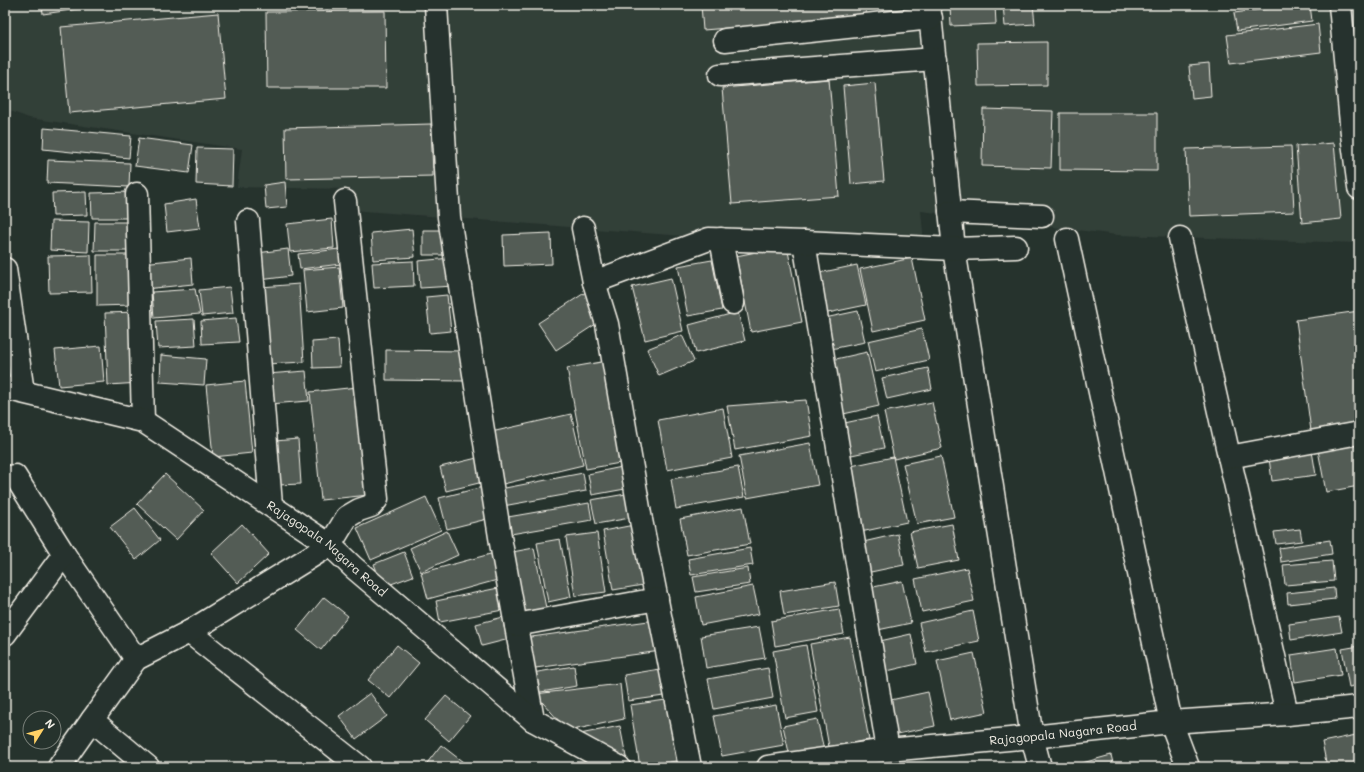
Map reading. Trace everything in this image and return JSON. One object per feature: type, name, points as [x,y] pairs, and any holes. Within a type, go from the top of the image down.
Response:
[{"type":"street","points":[[436,5],[450,217],[500,536],[533,720]]},
{"type":"street","points":[[1340,5],[1352,134],[1358,176]]},
{"type":"street","points":[[725,40],[930,12],[954,249],[1032,737],[1040,767]]},
{"type":"street","points":[[720,75],[935,59]]},
{"type":"street","points":[[137,194],[143,421]]},
{"type":"street","points":[[59,767],[136,659],[189,632],[330,545],[347,517],[359,510],[371,506],[377,499],[345,201]]},
{"type":"street","points":[[950,212],[1042,216]]},
{"type":"street","points":[[248,221],[271,505]]},
{"type":"street","points":[[583,228],[594,282],[607,324],[641,520],[690,767]]},
{"type":"street","points":[[1180,238],[1287,714]]},
{"type":"street","points":[[594,282],[709,239],[954,249],[1016,247]]},
{"type":"street","points":[[721,239],[733,303]]},
{"type":"street","points":[[1067,240],[1171,722],[1188,767]]},
{"type":"street","points":[[804,242],[888,750]]},
{"type":"street","points":[[5,269],[14,390]]},
{"type":"street","name":"Rajagopala Nagara Road","points":[[14,390],[143,421],[330,545],[359,572],[533,720],[619,767]]},
{"type":"street","points":[[1229,457],[1359,433]]},
{"type":"street","points":[[5,478],[14,476],[64,554],[136,659]]},
{"type":"street","points":[[5,634],[64,554]]},
{"type":"street","points":[[516,625],[657,599]]},
{"type":"street","points":[[189,632],[360,767]]},
{"type":"street","name":"Rajagopala Nagara Road","points":[[768,767],[888,750],[1032,737],[1171,722],[1358,711]]},
{"type":"street","points":[[92,720],[148,767]]},
{"type":"shaded area","points":[[5,5],[1359,5],[1359,243],[1118,235],[921,211],[925,255],[352,210],[351,189],[237,187],[242,149],[29,118],[5,109]]},
{"type":"building","points":[[42,5],[106,5],[43,14]]},
{"type":"building","points":[[701,5],[865,5],[867,17],[703,30]]},
{"type":"building","points":[[950,5],[995,5],[996,24],[951,26]]},
{"type":"building","points":[[1003,5],[1033,5],[1035,24],[1005,26]]},
{"type":"building","points":[[1296,5],[1310,5],[1312,21],[1237,31],[1234,13]]},
{"type":"building","points":[[385,11],[386,88],[267,88],[266,12]]},
{"type":"building","points":[[218,13],[226,99],[69,113],[61,27]]},
{"type":"building","points":[[1318,24],[1321,52],[1231,63],[1227,35]]},
{"type":"building","points":[[1047,42],[1047,85],[978,86],[977,43]]},
{"type":"building","points":[[1209,64],[1211,96],[1192,98],[1189,66]]},
{"type":"building","points":[[829,79],[839,196],[732,204],[722,88]]},
{"type":"building","points":[[875,83],[884,181],[851,184],[843,86]]},
{"type":"building","points":[[983,109],[1053,111],[1051,168],[982,166]]},
{"type":"building","points":[[1060,113],[1157,113],[1157,171],[1060,170]]},
{"type":"building","points":[[431,124],[433,176],[286,179],[285,128]]},
{"type":"building","points":[[44,128],[131,136],[129,158],[43,149]]},
{"type":"building","points":[[139,138],[193,145],[189,173],[135,166]]},
{"type":"building","points":[[1334,143],[1341,219],[1302,223],[1296,146]]},
{"type":"building","points":[[1291,146],[1294,212],[1189,216],[1186,149]]},
{"type":"building","points":[[197,148],[233,149],[232,186],[196,184]]},
{"type":"building","points":[[48,160],[130,163],[129,187],[47,183]]},
{"type":"building","points":[[285,182],[287,207],[266,209],[264,185]]},
{"type":"building","points":[[86,192],[87,215],[53,216],[52,193]]},
{"type":"building","points":[[130,192],[131,218],[92,218],[91,193]]},
{"type":"building","points":[[196,199],[200,228],[167,232],[164,204]]},
{"type":"building","points":[[332,219],[334,248],[290,252],[287,224]]},
{"type":"building","points":[[51,221],[89,222],[88,252],[50,250]]},
{"type":"building","points":[[95,222],[132,222],[132,251],[94,251]]},
{"type":"building","points":[[412,229],[415,257],[373,260],[371,233]]},
{"type":"building","points":[[423,230],[447,230],[448,255],[423,255]]},
{"type":"building","points":[[551,233],[552,264],[504,266],[503,235]]},
{"type":"building","points":[[787,246],[802,322],[751,332],[736,256]]},
{"type":"building","points":[[288,249],[291,276],[260,280],[257,253]]},
{"type":"building","points":[[339,249],[341,264],[300,269],[298,254]]},
{"type":"building","points":[[91,255],[92,292],[49,293],[48,256]]},
{"type":"building","points":[[97,255],[132,255],[133,305],[97,306]]},
{"type":"building","points":[[191,258],[193,284],[145,289],[142,263]]},
{"type":"building","points":[[451,258],[454,286],[420,288],[418,261]]},
{"type":"building","points":[[912,258],[925,320],[873,331],[860,269]]},
{"type":"building","points":[[712,260],[722,310],[688,316],[678,266]]},
{"type":"building","points":[[413,261],[414,286],[374,288],[372,263]]},
{"type":"building","points":[[857,265],[866,305],[823,314],[814,274]]},
{"type":"building","points":[[339,267],[343,308],[307,312],[303,270]]},
{"type":"building","points":[[671,278],[683,331],[645,340],[632,287]]},
{"type":"building","points":[[299,284],[304,362],[266,364],[261,287]]},
{"type":"building","points":[[230,287],[233,313],[202,316],[199,290]]},
{"type":"building","points":[[195,289],[200,314],[154,318],[152,292]]},
{"type":"building","points":[[586,292],[602,320],[556,350],[538,323]]},
{"type":"building","points":[[447,295],[451,331],[430,333],[426,297]]},
{"type":"building","points":[[858,311],[865,342],[826,350],[820,319]]},
{"type":"building","points":[[1359,311],[1359,425],[1311,431],[1296,320]]},
{"type":"building","points":[[138,312],[140,383],[108,385],[105,313]]},
{"type":"building","points":[[738,312],[745,341],[696,353],[689,325]]},
{"type":"building","points":[[236,318],[239,342],[202,344],[201,321]]},
{"type":"building","points":[[194,319],[196,346],[158,348],[156,321]]},
{"type":"building","points":[[922,329],[929,360],[875,372],[868,341]]},
{"type":"building","points":[[682,335],[694,361],[659,376],[647,349]]},
{"type":"building","points":[[338,340],[340,367],[313,368],[312,342]]},
{"type":"building","points":[[101,346],[104,382],[59,386],[55,350]]},
{"type":"building","points":[[386,350],[465,351],[465,381],[386,380]]},
{"type":"building","points":[[867,352],[879,406],[839,415],[827,361]]},
{"type":"building","points":[[161,355],[206,359],[204,385],[160,382]]},
{"type":"building","points":[[607,361],[626,462],[586,469],[567,368]]},
{"type":"building","points":[[928,368],[932,389],[887,399],[882,378]]},
{"type":"building","points":[[306,371],[309,401],[270,404],[267,374]]},
{"type":"building","points":[[245,381],[252,453],[213,457],[206,385]]},
{"type":"building","points":[[358,387],[369,495],[321,500],[310,392]]},
{"type":"building","points":[[806,400],[812,436],[735,450],[727,406]]},
{"type":"building","points":[[932,402],[942,448],[894,459],[884,412]]},
{"type":"building","points":[[723,408],[732,458],[667,470],[658,420]]},
{"type":"building","points":[[571,414],[583,465],[499,485],[487,433]]},
{"type":"building","points":[[877,416],[884,448],[847,456],[840,424]]},
{"type":"building","points":[[298,439],[301,484],[278,485],[275,441]]},
{"type":"building","points":[[810,443],[818,485],[747,498],[739,456]]},
{"type":"building","points":[[1359,443],[1359,486],[1326,492],[1318,450]]},
{"type":"building","points":[[1312,451],[1316,475],[1272,481],[1269,458]]},
{"type":"building","points":[[941,456],[954,517],[917,524],[903,464]]},
{"type":"building","points":[[893,457],[907,522],[856,533],[842,468]]},
{"type":"building","points":[[477,458],[483,482],[446,491],[440,467]]},
{"type":"building","points":[[622,467],[625,489],[592,495],[588,474]]},
{"type":"building","points":[[738,467],[744,497],[676,509],[671,479]]},
{"type":"building","points":[[583,473],[586,491],[503,506],[500,489]]},
{"type":"building","points":[[165,474],[204,510],[176,540],[137,504]]},
{"type":"building","points":[[483,487],[491,518],[447,529],[439,498]]},
{"type":"building","points":[[626,494],[630,518],[596,524],[591,500]]},
{"type":"building","points":[[426,497],[441,530],[371,560],[357,528]]},
{"type":"building","points":[[589,503],[592,520],[511,534],[508,517]]},
{"type":"building","points":[[743,507],[750,544],[687,555],[680,519]]},
{"type":"building","points":[[135,508],[160,540],[136,560],[110,527]]},
{"type":"building","points":[[242,524],[269,554],[238,583],[211,553]]},
{"type":"building","points":[[639,524],[649,584],[613,590],[603,531]]},
{"type":"building","points":[[952,524],[959,560],[918,568],[910,532]]},
{"type":"building","points":[[1300,529],[1302,541],[1276,544],[1274,532]]},
{"type":"building","points":[[447,531],[458,555],[421,572],[410,548]]},
{"type":"building","points":[[597,533],[606,592],[575,596],[566,537]]},
{"type":"building","points":[[898,534],[904,565],[866,573],[859,543]]},
{"type":"building","points":[[560,539],[571,597],[548,602],[537,543]]},
{"type":"building","points":[[1330,540],[1332,554],[1281,562],[1279,548]]},
{"type":"building","points":[[534,548],[546,608],[519,613],[507,553]]},
{"type":"building","points":[[750,548],[753,565],[691,575],[688,559]]},
{"type":"building","points":[[404,552],[413,576],[383,587],[374,564]]},
{"type":"building","points":[[494,553],[501,579],[428,599],[421,573]]},
{"type":"building","points":[[1332,561],[1334,581],[1285,585],[1283,565]]},
{"type":"building","points":[[748,568],[750,584],[696,592],[693,577]]},
{"type":"building","points":[[967,568],[974,601],[922,612],[915,579]]},
{"type":"building","points":[[902,581],[911,623],[873,631],[864,589]]},
{"type":"building","points":[[835,582],[839,606],[784,615],[780,591]]},
{"type":"building","points":[[753,586],[759,614],[701,625],[696,597]]},
{"type":"building","points":[[503,587],[508,609],[440,622],[436,601]]},
{"type":"building","points":[[1334,588],[1335,599],[1288,604],[1287,593]]},
{"type":"building","points":[[324,597],[348,616],[321,650],[297,630]]},
{"type":"building","points":[[839,609],[844,634],[775,646],[771,621]]},
{"type":"building","points":[[973,611],[979,641],[926,652],[919,623]]},
{"type":"building","points":[[511,615],[517,637],[482,646],[476,624]]},
{"type":"building","points":[[1339,617],[1342,632],[1291,640],[1289,624]]},
{"type":"building","points":[[656,620],[661,651],[528,669],[524,638]]},
{"type":"building","points":[[759,627],[765,658],[706,668],[701,636]]},
{"type":"building","points":[[911,634],[917,664],[887,671],[880,641]]},
{"type":"building","points":[[850,637],[869,740],[829,747],[810,644]]},
{"type":"building","points":[[397,645],[419,663],[390,698],[368,680]]},
{"type":"building","points":[[806,645],[818,712],[785,718],[773,651]]},
{"type":"building","points":[[1359,646],[1359,685],[1349,687],[1342,649]]},
{"type":"building","points":[[1337,648],[1341,675],[1295,682],[1291,655]]},
{"type":"building","points":[[974,653],[987,712],[950,720],[937,661]]},
{"type":"building","points":[[574,666],[577,686],[535,693],[532,673]]},
{"type":"building","points":[[768,668],[773,698],[714,709],[708,679]]},
{"type":"building","points":[[660,669],[664,696],[628,701],[624,675]]},
{"type":"building","points":[[620,684],[624,719],[568,731],[535,694]]},
{"type":"building","points":[[928,692],[935,726],[893,735],[886,701]]},
{"type":"building","points":[[370,693],[387,716],[356,739],[339,716]]},
{"type":"building","points":[[446,696],[470,716],[449,741],[425,720]]},
{"type":"building","points":[[666,700],[676,761],[640,767],[630,705]]},
{"type":"building","points":[[776,705],[784,745],[722,756],[714,716]]},
{"type":"building","points":[[817,719],[824,750],[790,757],[783,726]]},
{"type":"building","points":[[620,726],[628,767],[575,735]]},
{"type":"building","points":[[1356,735],[1359,749],[1359,767],[1327,767],[1322,742]]},
{"type":"building","points":[[441,745],[463,762],[459,767],[424,767]]},
{"type":"building","points":[[338,752],[356,767],[326,767]]},
{"type":"building","points":[[1111,755],[1114,767],[1068,767]]}]
